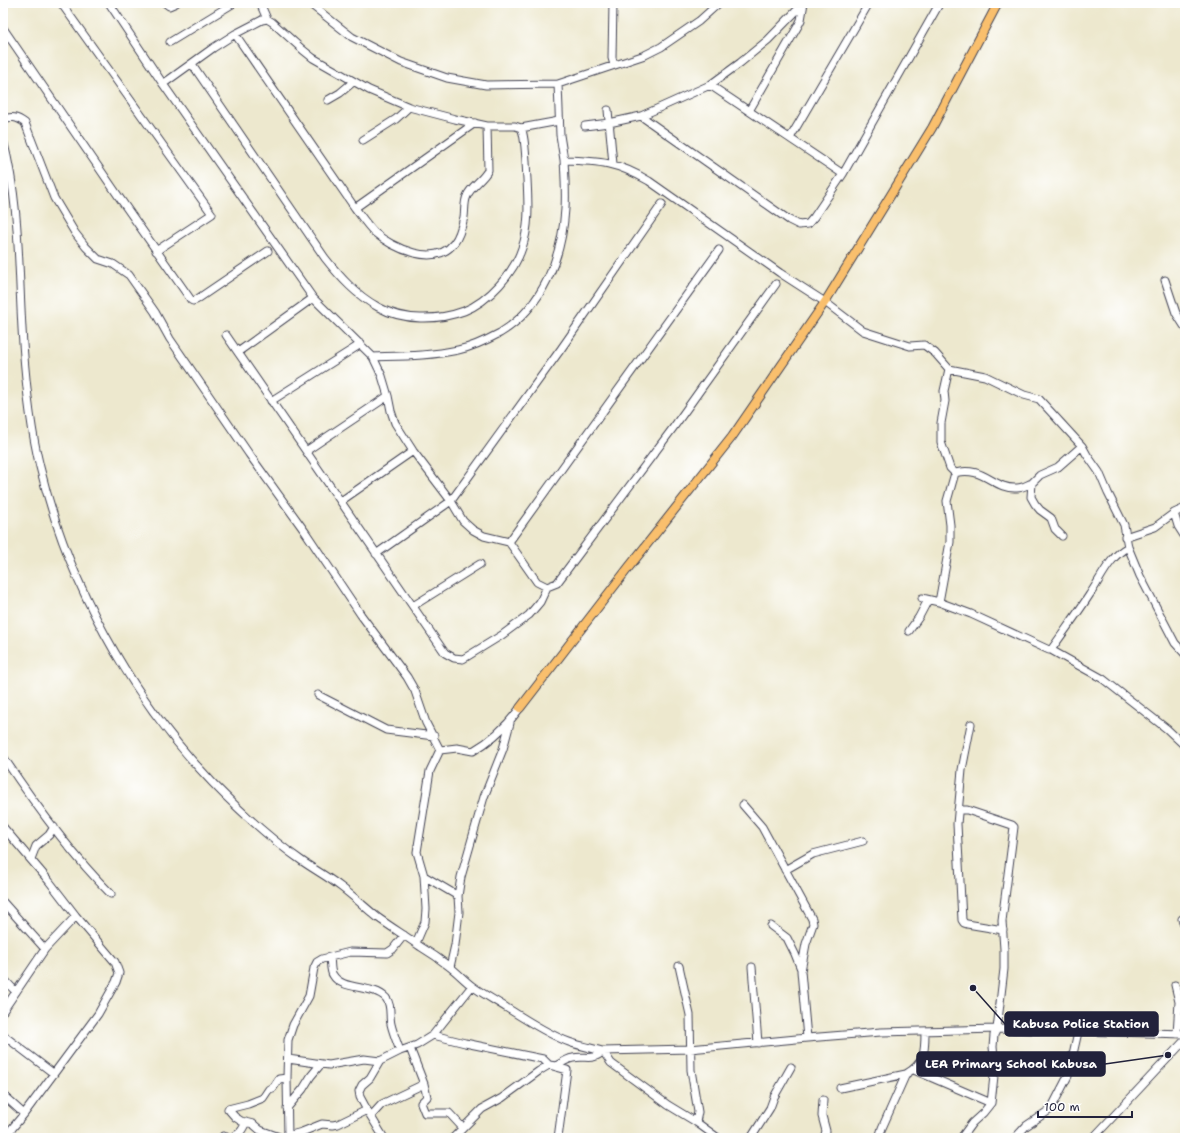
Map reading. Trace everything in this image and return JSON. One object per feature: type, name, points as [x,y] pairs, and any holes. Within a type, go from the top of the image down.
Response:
[{"type":"main road","points":[[520,708],[732,437],[825,302],[932,128],[998,3]]},
{"type":"street","points":[[61,3],[212,214],[156,251]]},
{"type":"street","points":[[109,3],[163,84],[313,298],[373,357],[382,376],[395,423],[413,451],[451,501],[463,521],[473,530],[484,536],[509,542],[537,582],[547,587]]},
{"type":"street","points":[[165,3],[169,6],[176,3]]},
{"type":"street","points":[[170,42],[234,3]]},
{"type":"street","points":[[260,3],[267,19],[313,58],[354,82],[409,107],[487,126],[515,126],[520,128],[559,121]]},
{"type":"street","points":[[309,3],[352,37],[401,62],[447,78],[486,85],[558,84],[653,52],[699,20],[719,3]]},
{"type":"street","points":[[614,3],[612,58],[614,65]]},
{"type":"street","points":[[585,126],[609,123],[641,116],[710,85],[740,64],[768,40],[804,3]]},
{"type":"street","points":[[749,111],[798,26],[801,20],[804,3]]},
{"type":"street","points":[[790,138],[870,3]]},
{"type":"street","points":[[641,116],[789,220],[799,225],[808,224],[844,174],[939,3]]},
{"type":"street","points":[[163,84],[235,34],[262,20],[267,19]]},
{"type":"street","points":[[3,28],[191,300],[193,301],[268,252]]},
{"type":"street","points":[[235,34],[355,208],[374,232],[391,244],[404,250],[422,255],[436,255],[448,249],[454,243],[462,226],[466,198],[488,170],[487,126]]},
{"type":"street","points":[[192,64],[325,258],[341,278],[360,296],[378,307],[400,315],[433,318],[464,311],[490,294],[510,273],[522,249],[528,222],[529,204],[523,134],[520,128]]},
{"type":"street","points":[[328,100],[354,82]]},
{"type":"street","points":[[373,357],[426,355],[459,350],[479,343],[508,328],[522,316],[539,296],[547,283],[559,247],[565,208],[564,160],[559,121],[558,84]]},
{"type":"street","points":[[710,85],[844,174]]},
{"type":"street","points":[[363,140],[396,119],[409,107]]},
{"type":"street","points":[[608,110],[613,164]]},
{"type":"street","points":[[3,119],[10,117],[18,118],[25,123],[54,198],[74,232],[98,259],[113,264],[129,275],[155,312],[170,339],[249,454],[306,533],[361,615],[407,677],[415,691],[426,723],[440,750],[430,771],[417,852],[424,876],[426,916],[416,943]]},
{"type":"street","points":[[355,208],[475,123]]},
{"type":"street","points":[[3,140],[9,163],[15,202],[19,246],[23,343],[34,438],[40,468],[52,510],[69,556],[89,604],[114,652],[143,698],[209,779],[237,807],[300,859],[340,886],[377,916],[450,967],[472,986],[538,1027],[569,1042],[603,1051],[690,1049],[881,1032],[997,1029],[1181,1034],[1179,1002],[1175,985]]},
{"type":"street","points":[[564,160],[588,160],[613,164],[631,171],[649,181],[780,273],[825,302],[863,331],[910,346],[924,345],[930,348],[949,369],[985,376],[1024,395],[1039,399],[1082,446],[1103,479],[1108,493],[1124,525],[1125,537],[1140,576],[1175,643],[1185,654]]},
{"type":"street","points":[[376,554],[451,501],[561,349],[662,204]]},
{"type":"street","points":[[509,542],[719,250]]},
{"type":"street","points":[[1165,280],[1174,310],[1185,327]]},
{"type":"street","points":[[226,335],[445,654],[454,658],[463,659],[502,636],[529,615],[540,602],[547,587],[557,583],[673,428],[776,284]]},
{"type":"street","points":[[238,352],[313,298]]},
{"type":"street","points":[[271,401],[361,344]]},
{"type":"street","points":[[949,369],[944,391],[945,401],[941,423],[941,442],[950,468],[955,473]]},
{"type":"street","points":[[306,451],[388,396]]},
{"type":"street","points":[[955,473],[971,471],[1010,488],[1020,488],[1032,483],[1040,475],[1058,467],[1082,446]]},
{"type":"street","points":[[341,501],[413,451]]},
{"type":"street","points":[[939,602],[950,542],[950,525],[947,501],[955,473]]},
{"type":"street","points":[[1032,483],[1031,497],[1034,504],[1051,518],[1055,529],[1062,536]]},
{"type":"street","points":[[1125,537],[1155,527],[1174,513],[1185,508]]},
{"type":"street","points":[[1174,513],[1178,526],[1185,537]]},
{"type":"street","points":[[1052,650],[1097,585],[1106,568],[1120,551],[1128,546]]},
{"type":"street","points":[[413,606],[480,564]]},
{"type":"street","points":[[909,631],[919,617],[925,599],[939,602],[971,614],[1049,650],[1052,650],[1103,679],[1167,729],[1185,746]]},
{"type":"street","points":[[318,695],[386,730],[434,736]]},
{"type":"street","points":[[440,750],[457,748],[473,751],[488,742],[510,723],[520,708]]},
{"type":"street","points":[[450,967],[456,945],[459,912],[458,896],[461,877],[484,797],[503,750],[510,723]]},
{"type":"street","points":[[971,724],[962,770],[957,824],[962,920],[967,924],[1003,930]]},
{"type":"street","points":[[4,758],[54,827],[91,874],[111,894]]},
{"type":"street","points":[[743,804],[762,827],[812,919],[813,924],[806,944],[801,971]]},
{"type":"street","points":[[958,810],[974,813],[1012,825],[1014,827],[1004,895],[1002,921],[1004,968],[997,1029],[994,1035],[993,1047],[996,1067],[991,1103],[972,1123],[961,1138]]},
{"type":"street","points":[[3,827],[115,962],[119,973],[116,982],[98,1014],[24,1114],[4,1138]]},
{"type":"street","points":[[31,859],[36,846],[49,835],[54,827]]},
{"type":"street","points":[[785,870],[813,854],[863,841]]},
{"type":"street","points":[[424,876],[458,896]]},
{"type":"street","points":[[3,902],[45,949]]},
{"type":"street","points":[[3,1011],[45,949],[76,916]]},
{"type":"street","points":[[1182,919],[1185,927]]},
{"type":"street","points":[[771,926],[786,938],[796,954],[801,971],[807,1038]]},
{"type":"street","points":[[288,1138],[288,1040],[293,1025],[309,996],[316,962],[350,952],[387,952],[393,949],[404,935]]},
{"type":"street","points":[[330,957],[333,976],[339,981],[348,985],[379,992],[386,998],[390,1007],[391,1026],[400,1051]]},
{"type":"street","points":[[679,966],[690,1015],[691,1070],[698,1112],[696,1122]]},
{"type":"street","points":[[752,967],[758,1043]]},
{"type":"street","points":[[3,978],[16,992]]},
{"type":"street","points":[[381,1137],[357,1091],[370,1078],[380,1061],[400,1051],[418,1046],[434,1035],[472,986]]},
{"type":"street","points":[[840,1088],[906,1074],[914,1070],[921,1063],[925,1050],[925,1032]]},
{"type":"street","points":[[1015,1138],[1026,1126],[1051,1109],[1068,1076],[1078,1032]]},
{"type":"street","points":[[3,1035],[53,1073]]},
{"type":"street","points":[[434,1035],[472,1045],[543,1059],[549,1065],[567,1070],[558,1138]]},
{"type":"street","points":[[1093,1138],[1185,1040]]},
{"type":"street","points":[[410,1048],[424,1084],[427,1097],[421,1104],[425,1113],[449,1113],[463,1128]]},
{"type":"street","points":[[453,1138],[482,1109],[502,1098],[549,1065],[556,1066],[574,1058],[589,1058],[598,1056],[603,1051]]},
{"type":"street","points":[[603,1051],[611,1063],[668,1105],[696,1122],[718,1138]]},
{"type":"street","points":[[288,1059],[329,1065],[364,1059],[380,1061]]},
{"type":"street","points":[[287,1108],[321,1064]]},
{"type":"street","points":[[751,1138],[770,1108],[774,1097],[791,1067]]},
{"type":"street","points":[[914,1070],[991,1103]]},
{"type":"street","points":[[879,1138],[906,1074]]},
{"type":"street","points":[[282,1138],[260,1130],[253,1124],[235,1117],[228,1109],[248,1104],[263,1098],[269,1088],[273,1088],[279,1079],[287,1078]]},
{"type":"street","points":[[288,1138],[291,1135],[322,1124],[338,1124],[369,1113],[382,1104],[424,1084]]},
{"type":"street","points":[[3,1095],[24,1114]]},
{"type":"street","points":[[823,1100],[822,1116],[826,1131],[824,1138]]},
{"type":"street","points":[[228,1137],[238,1135],[242,1132],[246,1122]]},
{"type":"place","name":"Kabusa Police Station","points":[[973,988]]},
{"type":"place","name":"LEA Primary School Kabusa","points":[[1168,1055]]}]
